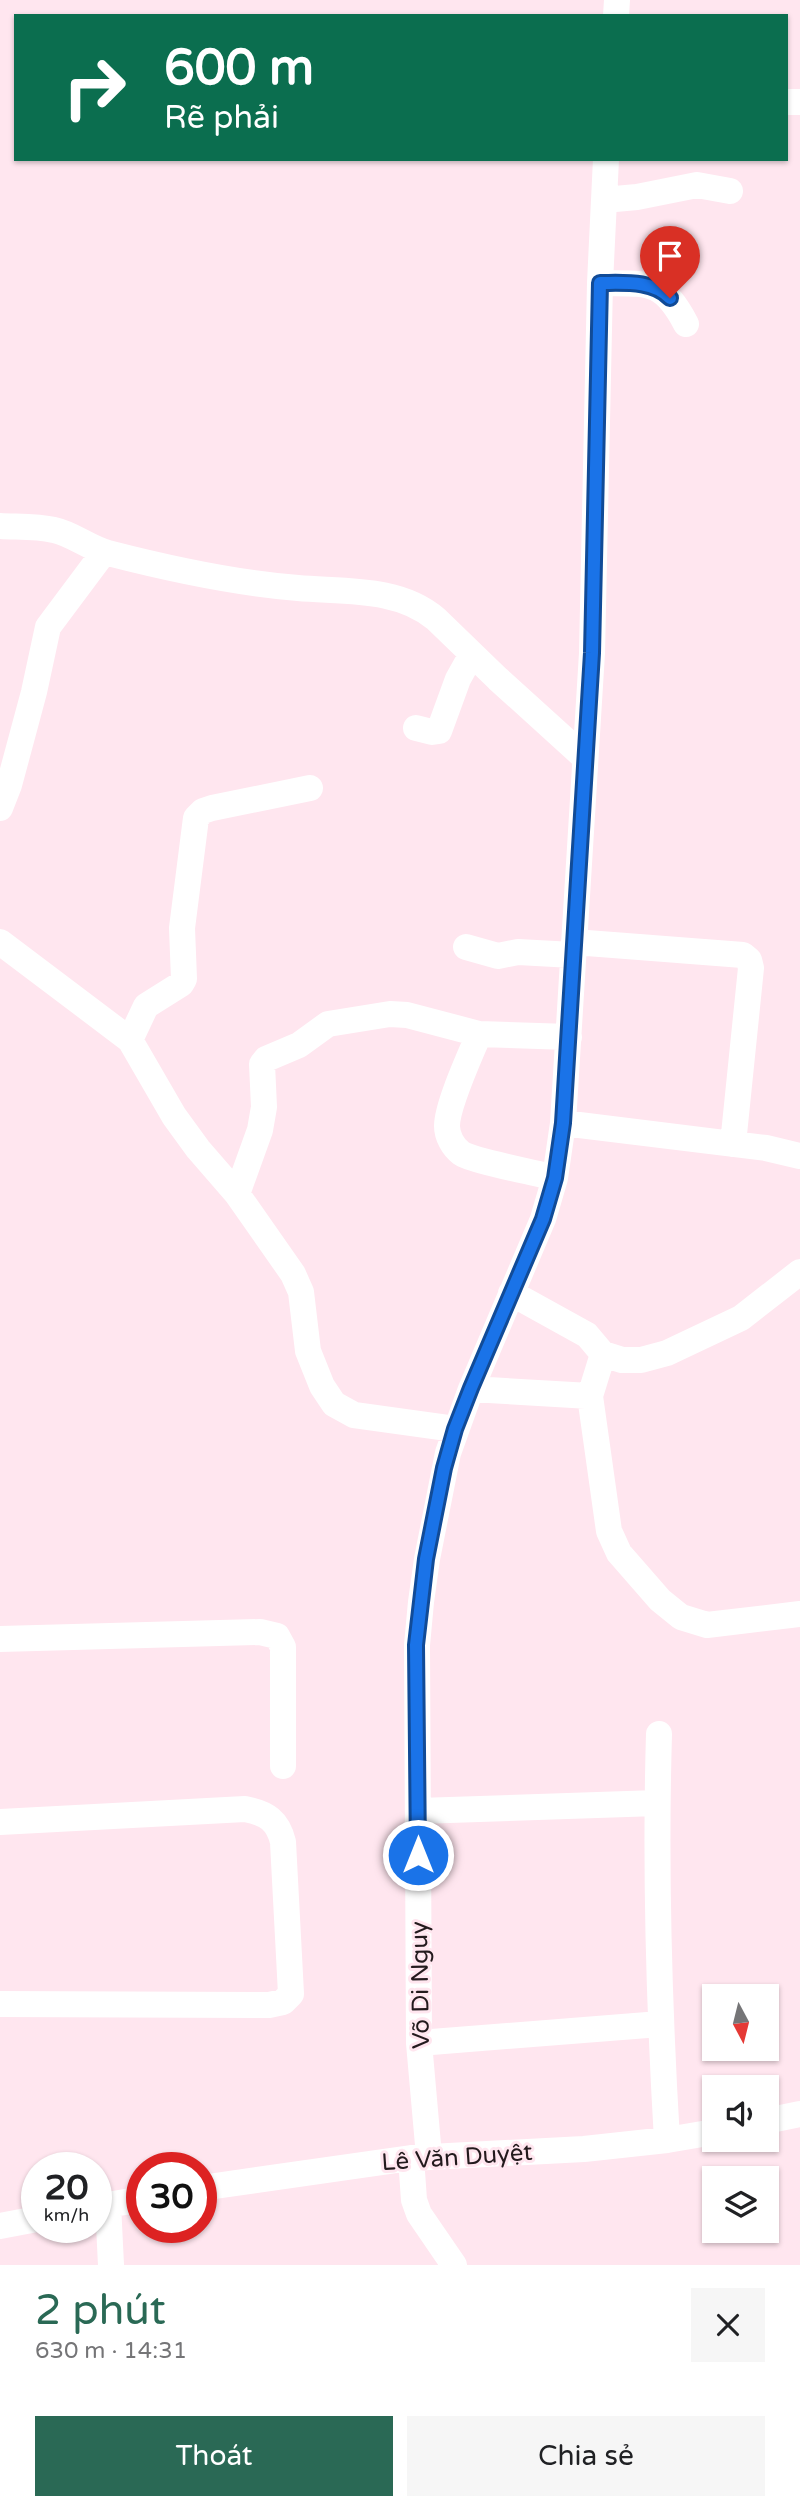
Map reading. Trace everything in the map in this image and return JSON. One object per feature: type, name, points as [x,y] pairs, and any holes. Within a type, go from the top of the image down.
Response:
[{"type":"street","name":"Võ Di Nguy","points":[[454,2265],[419,2214],[414,2200],[420,2157],[416,1645],[426,1559],[444,1468],[471,1388],[543,1219],[555,1178],[563,1123],[592,653],[600,283],[606,161]]},
{"type":"street","points":[[604,200],[637,197],[697,185],[730,191]]},
{"type":"street","points":[[600,283],[631,283],[656,288],[670,298],[686,324]]},
{"type":"street","points":[[0,526],[53,529],[104,552],[223,578],[273,586],[386,596],[407,601],[427,611],[584,757]]},
{"type":"street","points":[[0,807],[9,785],[34,692],[48,627],[104,552]]},
{"type":"street","points":[[416,727],[432,732],[439,731],[452,692],[472,654]]},
{"type":"street","points":[[130,1040],[146,1006],[184,979],[182,928],[196,818],[203,811],[212,808],[310,788]]},
{"type":"street","points":[[0,942],[130,1040],[174,1116],[237,1194],[298,1282],[303,1300],[308,1351],[322,1386],[334,1404],[354,1415],[455,1429]]},
{"type":"street","points":[[466,947],[498,956],[573,948],[743,955],[749,960],[751,968],[733,1144]]},
{"type":"street","points":[[237,1194],[260,1130],[264,1100],[261,1070],[266,1059],[299,1045],[328,1024],[375,1015],[407,1016],[479,1034],[569,1037]]},
{"type":"street","points":[[479,1034],[450,1113],[447,1125],[449,1138],[463,1155],[555,1178]]},
{"type":"street","points":[[563,1123],[766,1148],[800,1156]]},
{"type":"street","points":[[511,1293],[587,1335],[603,1354],[622,1360],[640,1360],[667,1353],[741,1318],[800,1272]]},
{"type":"street","points":[[603,1354],[590,1396],[609,1531],[619,1553],[660,1600],[681,1617],[707,1625],[800,1614]]},
{"type":"street","points":[[471,1388],[590,1396]]},
{"type":"street","points":[[0,1639],[260,1632],[277,1636],[283,1647],[284,1766]]},
{"type":"street","points":[[659,1734],[657,1803],[660,2024],[667,2140]]},
{"type":"street","points":[[419,1811],[657,1803]]},
{"type":"street","points":[[0,1822],[245,1809],[267,1815],[277,1825],[283,1842],[291,1994],[283,2002],[269,2005],[0,2004]]},
{"type":"street","points":[[419,2043],[660,2024]]},
{"type":"street","points":[[779,2118],[800,2114]]},
{"type":"street","name":"Lê Văn Duyệt","points":[[217,2186],[420,2157],[584,2149],[702,2134]]},
{"type":"street","points":[[0,2227],[21,2222]]},
{"type":"street","points":[[108,2243],[111,2265]]},
{"type":"route","points":[[418,1855],[416,1645],[426,1559],[444,1468],[471,1388],[543,1219],[555,1178],[563,1123],[592,653],[600,283],[646,285],[664,291],[670,298]]}]
